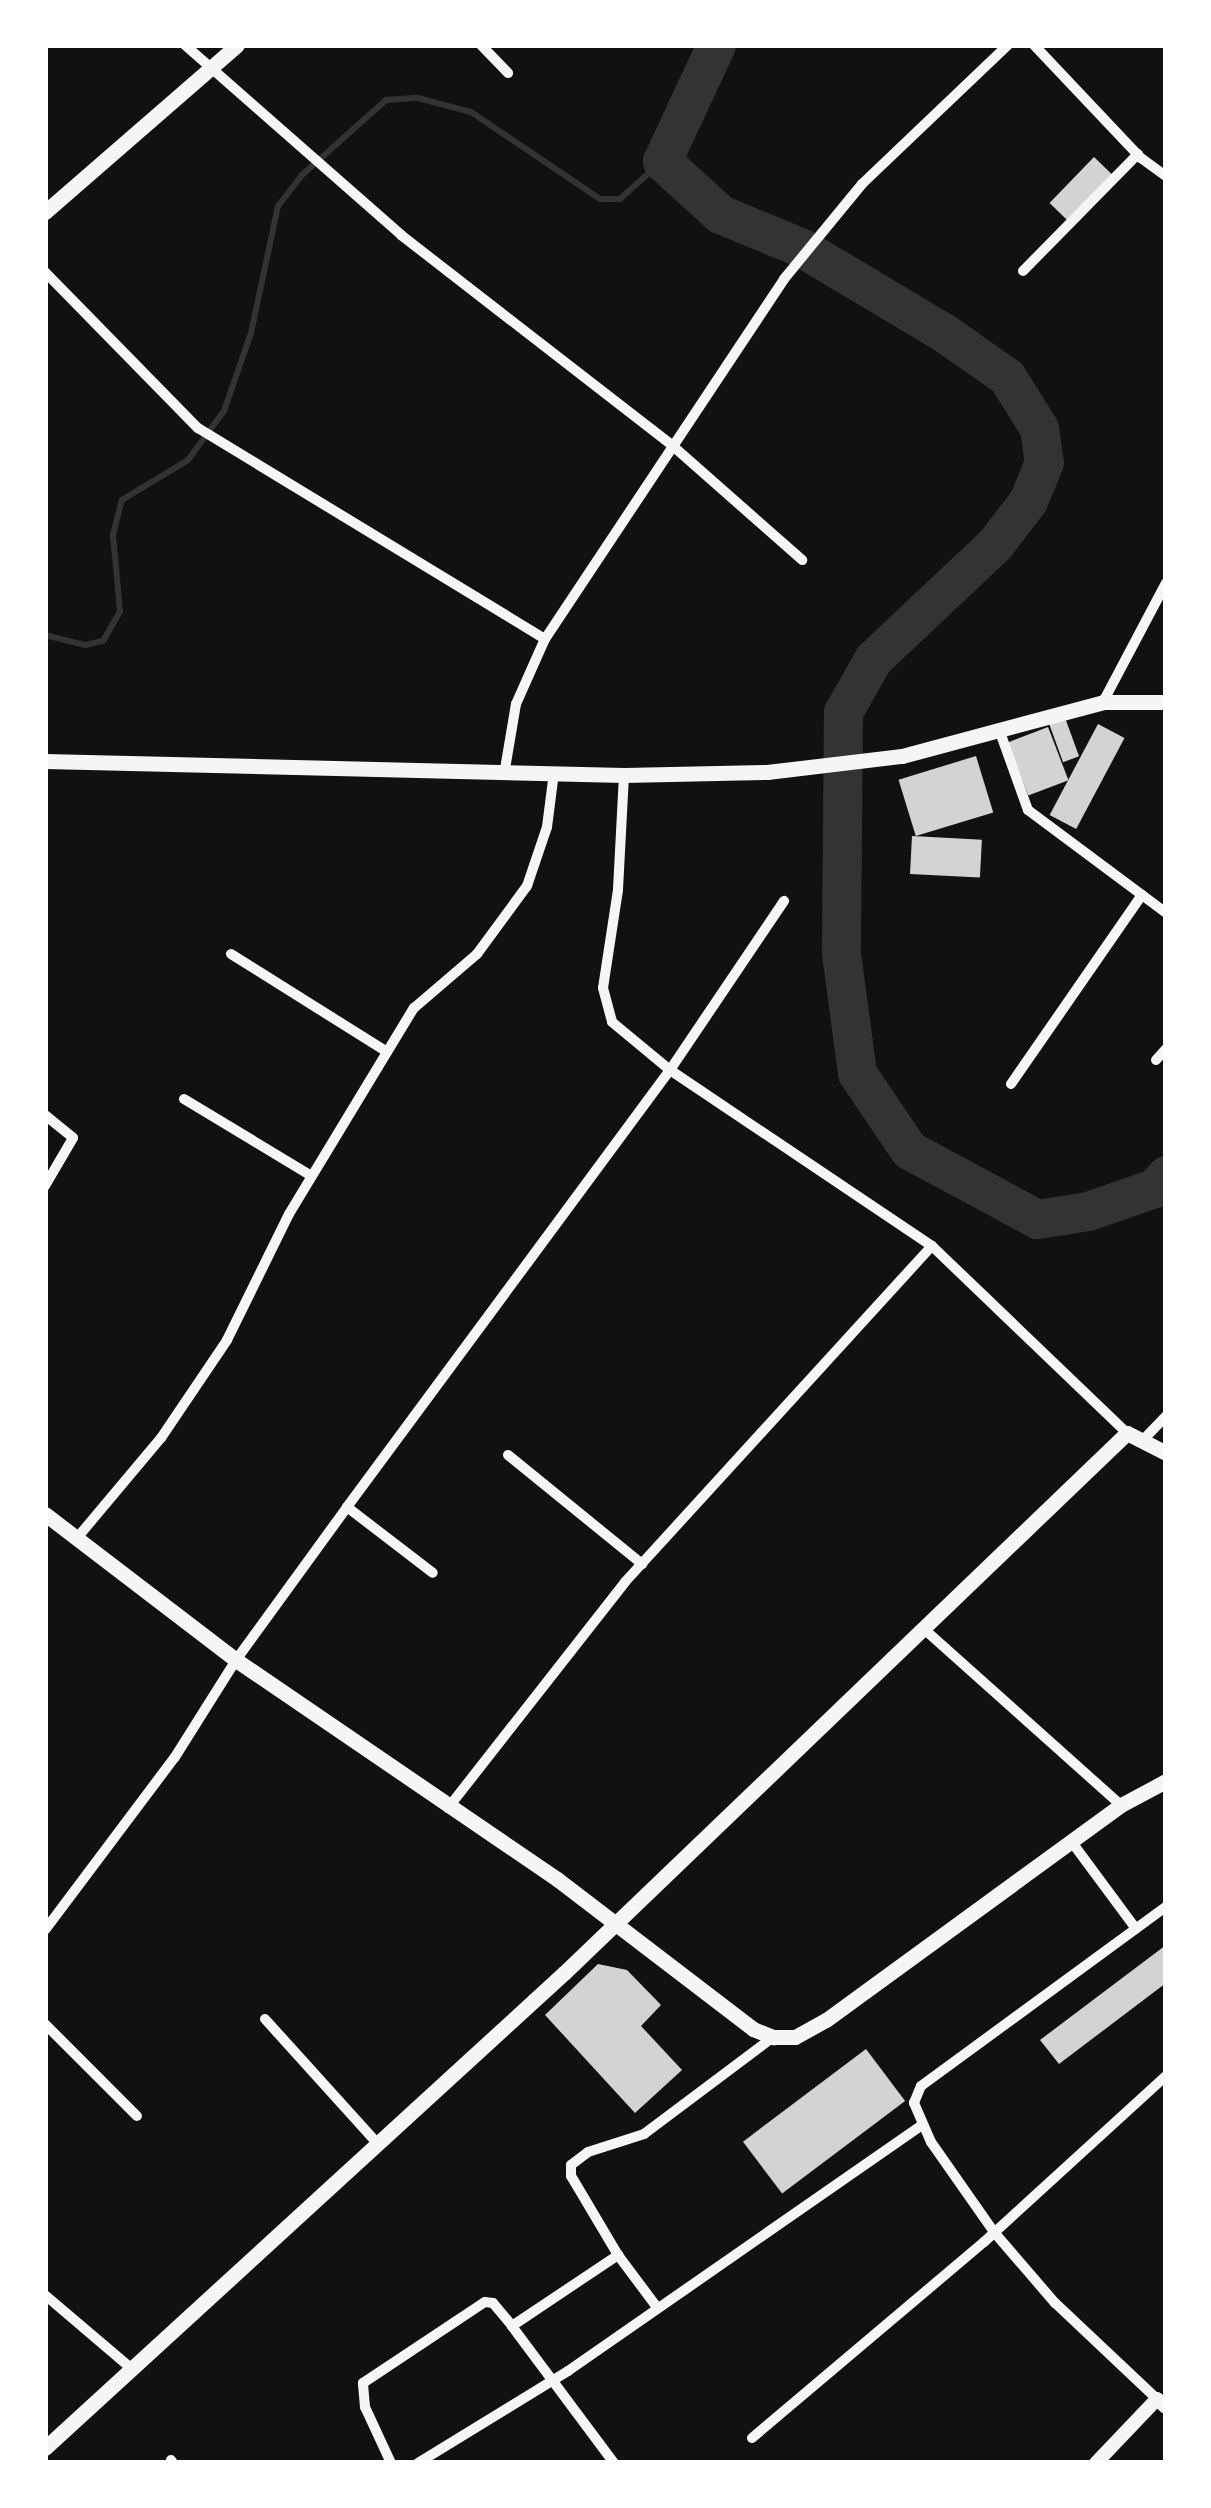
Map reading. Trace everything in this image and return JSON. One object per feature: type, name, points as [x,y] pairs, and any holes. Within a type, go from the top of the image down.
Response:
[{"type":"main road","points":[[45,212],[238,45]]},
{"type":"main road","points":[[45,761],[624,775],[766,772],[902,755],[1102,702],[1166,702]]},
{"type":"main road","points":[[45,2449],[1135,1437],[1166,1453]]},
{"type":"main road","points":[[45,1514],[236,1660],[616,1922],[753,2029],[773,2037],[795,2037],[826,2020],[1120,1805],[1166,1780]]},
{"type":"street","points":[[185,45],[316,164],[483,303],[674,447],[802,560]]},
{"type":"street","points":[[481,45],[508,74]]},
{"type":"street","points":[[505,769],[516,704],[545,639],[784,279],[824,226],[1008,45]]},
{"type":"street","points":[[1034,45],[1138,154],[1166,176]]},
{"type":"street","points":[[1023,272],[1138,154]]},
{"type":"street","points":[[45,272],[197,428],[545,639]]},
{"type":"street","points":[[1102,702],[1166,583]]},
{"type":"street","points":[[1000,732],[1028,810],[1166,913]]},
{"type":"street","points":[[77,1538],[161,1438],[205,1375],[248,1304],[310,1175],[414,1008],[476,953],[527,886],[547,826],[554,772]]},
{"type":"street","points":[[624,775],[605,1009],[612,1022],[670,1070],[932,1246],[1135,1437],[1166,1416]]},
{"type":"street","points":[[1011,1084],[1142,895]]},
{"type":"street","points":[[45,1930],[175,1757],[236,1660],[347,1507],[670,1070],[784,901]]},
{"type":"street","points":[[231,954],[387,1052]]},
{"type":"street","points":[[1156,1060],[1166,1049]]},
{"type":"street","points":[[184,1099],[310,1175]]},
{"type":"street","points":[[45,1115],[73,1138],[45,1186]]},
{"type":"street","points":[[448,1808],[642,1564],[932,1246]]},
{"type":"street","points":[[508,1456],[642,1564]]},
{"type":"street","points":[[347,1507],[433,1573]]},
{"type":"street","points":[[924,1629],[1120,1805]]},
{"type":"street","points":[[1071,1841],[1136,1929]]},
{"type":"street","points":[[1096,2463],[1162,2403],[1055,2303],[994,2233],[922,2125],[914,2102],[921,2086],[1166,1907]]},
{"type":"street","points":[[265,2019],[378,2144]]},
{"type":"street","points":[[45,2024],[137,2116]]},
{"type":"street","points":[[656,2306],[618,2255],[572,2176],[574,2161],[644,2134],[773,2037]]},
{"type":"street","points":[[752,2438],[994,2233],[1166,2076]]},
{"type":"street","points":[[418,2463],[552,2381],[922,2125]]},
{"type":"street","points":[[512,2326],[618,2255]]},
{"type":"street","points":[[45,2295],[133,2370]]},
{"type":"street","points":[[391,2463],[365,2407],[363,2383],[485,2302],[493,2302],[614,2463]]},
{"type":"building","points":[[1094,157],[1114,176],[1070,222],[1050,203]]},
{"type":"building","points":[[1064,715],[1079,756],[1063,762],[1048,721]]},
{"type":"building","points":[[1098,724],[1124,738],[1076,829],[1050,815]]},
{"type":"building","points":[[1048,727],[1068,780],[1028,796],[1008,742]]},
{"type":"building","points":[[976,756],[993,812],[916,836],[899,780]]},
{"type":"building","points":[[912,836],[982,840],[980,878],[910,874]]},
{"type":"building","points":[[1166,1945],[1166,1983],[1059,2064],[1040,2040]]},
{"type":"building","points":[[598,1964],[627,1970],[661,2005],[641,2026],[682,2070],[635,2113],[545,2015]]},
{"type":"building","points":[[866,2049],[905,2101],[782,2194],[743,2142]]},
{"type":"waterway","points":[[716,45],[662,161],[720,214],[802,248],[943,332],[1007,377],[1039,428],[1044,462],[1028,501],[995,544],[873,659],[843,712],[841,953],[857,1073],[909,1150],[1037,1219],[1088,1211],[1154,1188],[1166,1175]]},
{"type":"waterway","points":[[45,635],[85,645],[103,641],[120,611],[113,535],[122,500],[188,460],[224,411],[251,333],[278,206],[302,175],[386,100],[418,98],[471,112],[600,199],[620,199],[662,161]]}]
